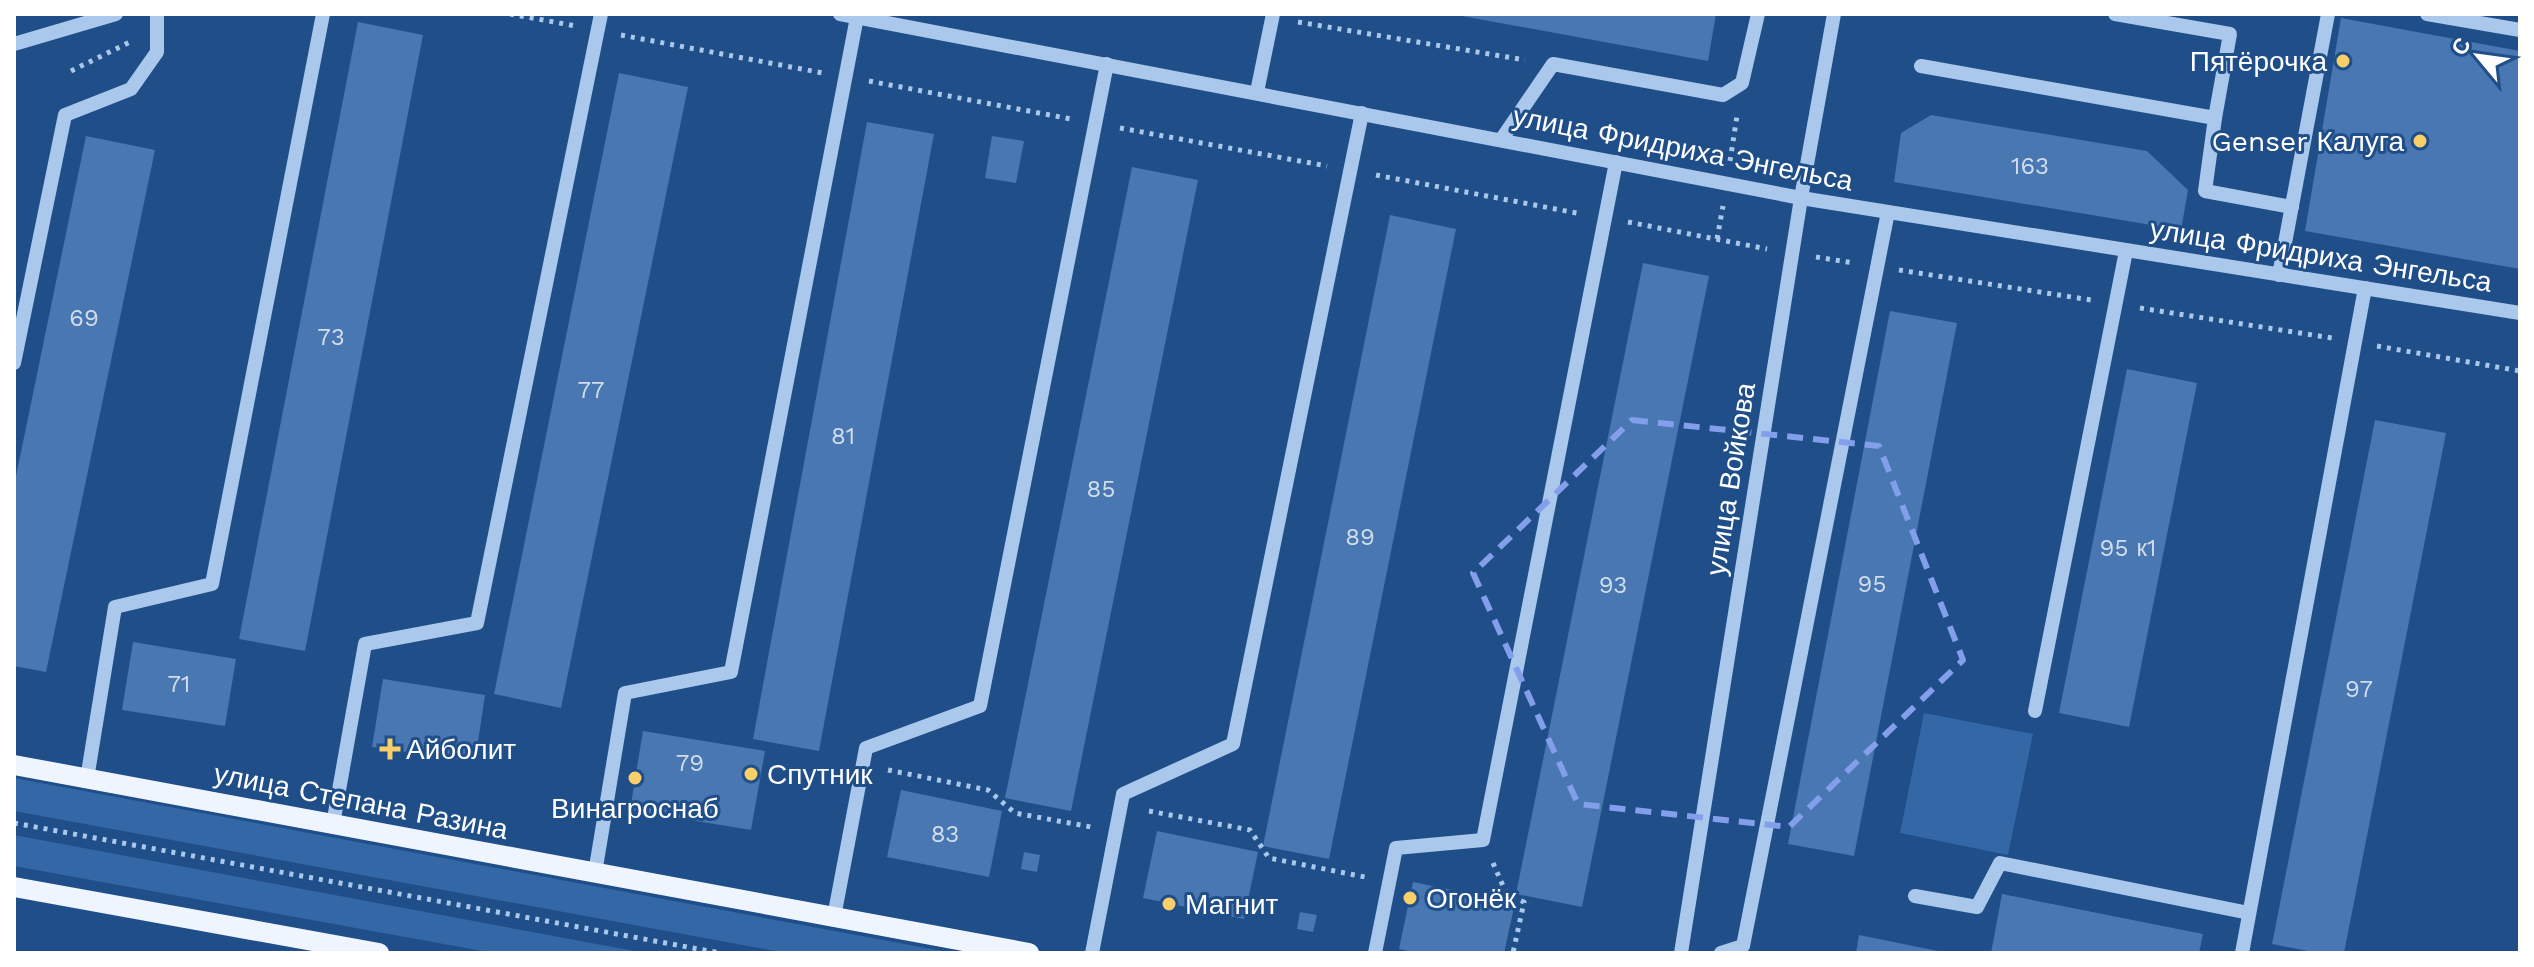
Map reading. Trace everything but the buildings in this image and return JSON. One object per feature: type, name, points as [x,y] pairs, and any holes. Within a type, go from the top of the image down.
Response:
[{"type":"main road","name":"улица Степана Разина","points":[[14,765],[1029,953]]},
{"type":"main road","points":[[14,887],[379,953]]},
{"type":"street","points":[[14,44],[116,14]]},
{"type":"street","points":[[87,779],[115,607],[212,584],[323,14]]},
{"type":"street","points":[[333,824],[365,644],[477,623],[601,14]]},
{"type":"street","name":"улица Фридриха Энгельса","points":[[840,14],[1801,198],[2520,313]]},
{"type":"street","points":[[1501,140],[1553,64],[1723,95],[1742,83],[1758,14]]},
{"type":"street","name":"улица Войкова","points":[[1681,953],[1801,198],[1834,14]]},
{"type":"street","points":[[2115,14],[2230,34],[2205,191],[2292,207]]},
{"type":"street","points":[[2279,275],[2328,14]]},
{"type":"street","points":[[2427,14],[2520,30]]},
{"type":"street","points":[[1257,92],[1273,16]]},
{"type":"street","points":[[595,873],[625,693],[731,672],[857,17]]},
{"type":"street","points":[[14,363],[65,115],[131,89],[157,52],[157,22]]},
{"type":"street","points":[[834,917],[866,748],[980,706],[1107,64]]},
{"type":"street","points":[[1921,66],[2215,118]]},
{"type":"street","points":[[1092,953],[1123,794],[1233,744],[1362,113]]},
{"type":"street","points":[[1375,953],[1396,848],[1483,840],[1616,162]]},
{"type":"street","points":[[1721,953],[1743,946],[1888,212]]},
{"type":"street","points":[[2035,711],[2126,251]]},
{"type":"street","points":[[2242,953],[2365,288]]},
{"type":"street","points":[[1915,896],[1977,907],[2000,863],[2249,913]]},
{"type":"path","points":[[510,14],[1793,254],[2355,342],[2520,371]]},
{"type":"path","points":[[1273,16],[1553,64]]},
{"type":"path","points":[[71,71],[157,22]]},
{"type":"path","points":[[1732,151],[1736,123]]},
{"type":"path","points":[[863,765],[988,790],[1015,813],[1115,832]]},
{"type":"path","points":[[1120,805],[1250,830],[1269,858],[1389,882]]},
{"type":"path","points":[[14,823],[720,953]]},
{"type":"path","points":[[1483,840],[1507,895],[1524,902],[1513,953]]},
{"type":"highlighted area","points":[[1632,420],[1879,446],[1963,660],[1789,827],[1578,804],[1473,573]]},
{"type":"shaded area","points":[[1924,713],[2033,734],[2008,855],[1900,833]]},
{"type":"shaded area","points":[[14,778],[953,953],[786,953],[14,811]]},
{"type":"shaded area","points":[[14,835],[645,953],[493,953],[14,866]]},
{"type":"place","name":"Пятёрочка","points":[[2343,61]]},
{"type":"place","name":"Genser Калуга","points":[[2420,141]]},
{"type":"place","name":"Айболит","points":[[390,749]]},
{"type":"place","name":"Спутник","points":[[751,774]]},
{"type":"place","name":"Винагроснаб","points":[[635,778]]},
{"type":"place","name":"Огонёк","points":[[1410,898]]},
{"type":"place","name":"Магнит","points":[[1169,904]]}]
